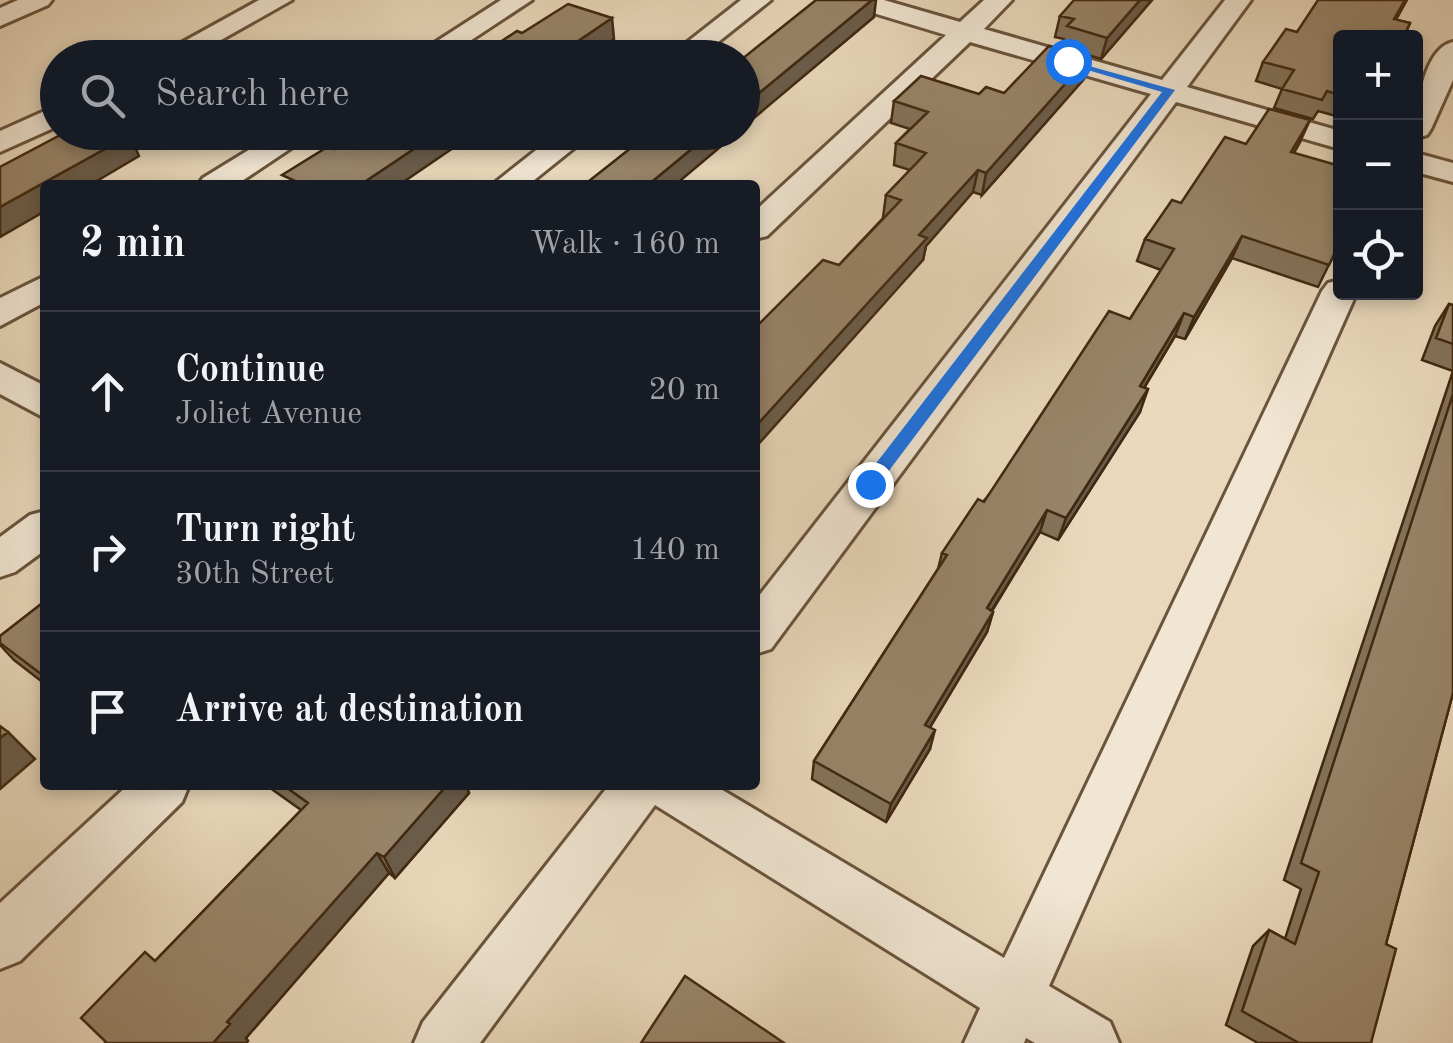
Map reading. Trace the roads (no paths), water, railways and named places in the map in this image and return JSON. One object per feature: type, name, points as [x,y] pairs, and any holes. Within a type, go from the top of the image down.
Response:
[{"type":"street","points":[[0,18],[39,0]]},
{"type":"street","points":[[202,40],[279,0]]},
{"type":"street","points":[[453,40],[519,0]]},
{"type":"street","points":[[704,40],[758,0]]},
{"type":"street","points":[[856,0],[1333,138]]},
{"type":"street","points":[[760,224],[999,0]]},
{"type":"street","points":[[760,627],[1238,0]]},
{"type":"street","points":[[1420,120],[1453,50]]},
{"type":"street","points":[[0,143],[40,123]]},
{"type":"street","points":[[222,180],[271,150]]},
{"type":"street","points":[[515,180],[554,150]]},
{"type":"street","points":[[1423,164],[1453,172]]},
{"type":"street","points":[[0,314],[40,290]]},
{"type":"street","points":[[1005,1020],[1336,300]]},
{"type":"street","points":[[0,376],[40,401]]},
{"type":"street","points":[[0,560],[40,531]]},
{"type":"street","points":[[0,940],[159,790]]},
{"type":"street","points":[[444,1043],[636,790]]},
{"type":"street","points":[[675,790],[1005,1020],[1088,1043]]}]
